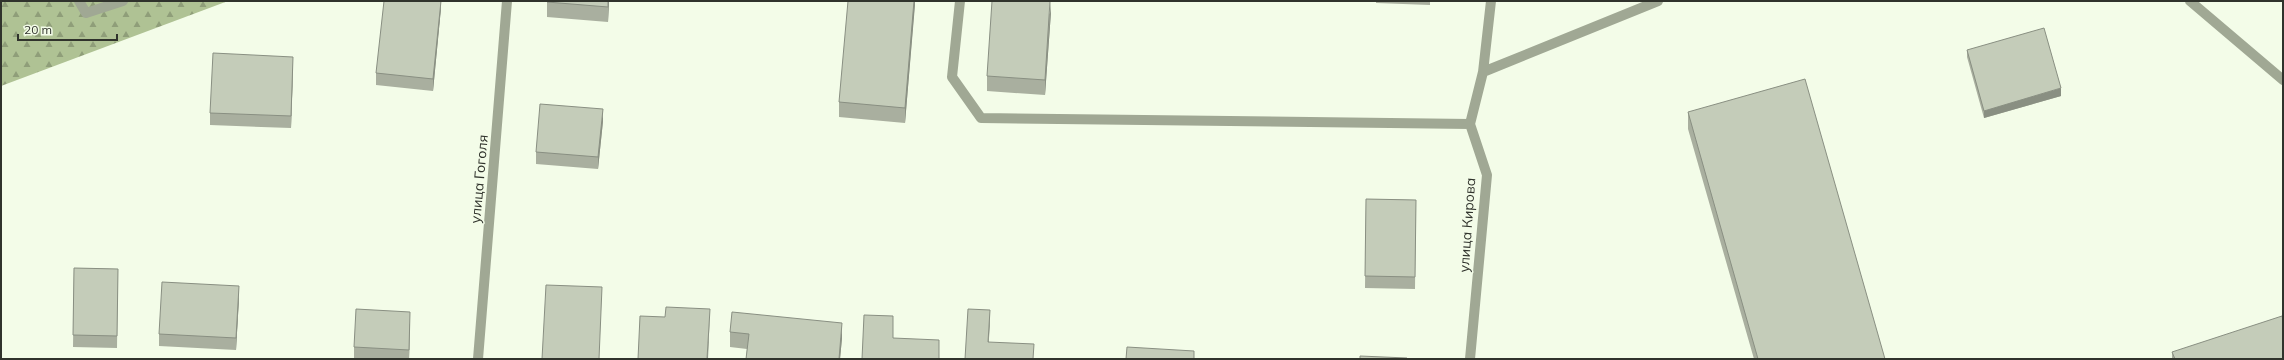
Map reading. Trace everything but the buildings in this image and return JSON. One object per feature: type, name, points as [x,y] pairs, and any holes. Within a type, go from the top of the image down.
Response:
[{"type":"street","points":[[79,1],[86,13],[123,1]]},
{"type":"street","name":"улица Гоголя","points":[[478,359],[507,1]]},
{"type":"street","points":[[960,1],[952,77],[981,118],[1470,124],[1483,72],[1491,1]]},
{"type":"street","points":[[1483,72],[1658,1]]},
{"type":"street","points":[[2190,1],[2283,80]]},
{"type":"street","name":"улица Кирова","points":[[1470,124],[1486,175],[1470,359]]},
{"type":"green space","points":[[1,1],[228,1],[1,86]]}]
